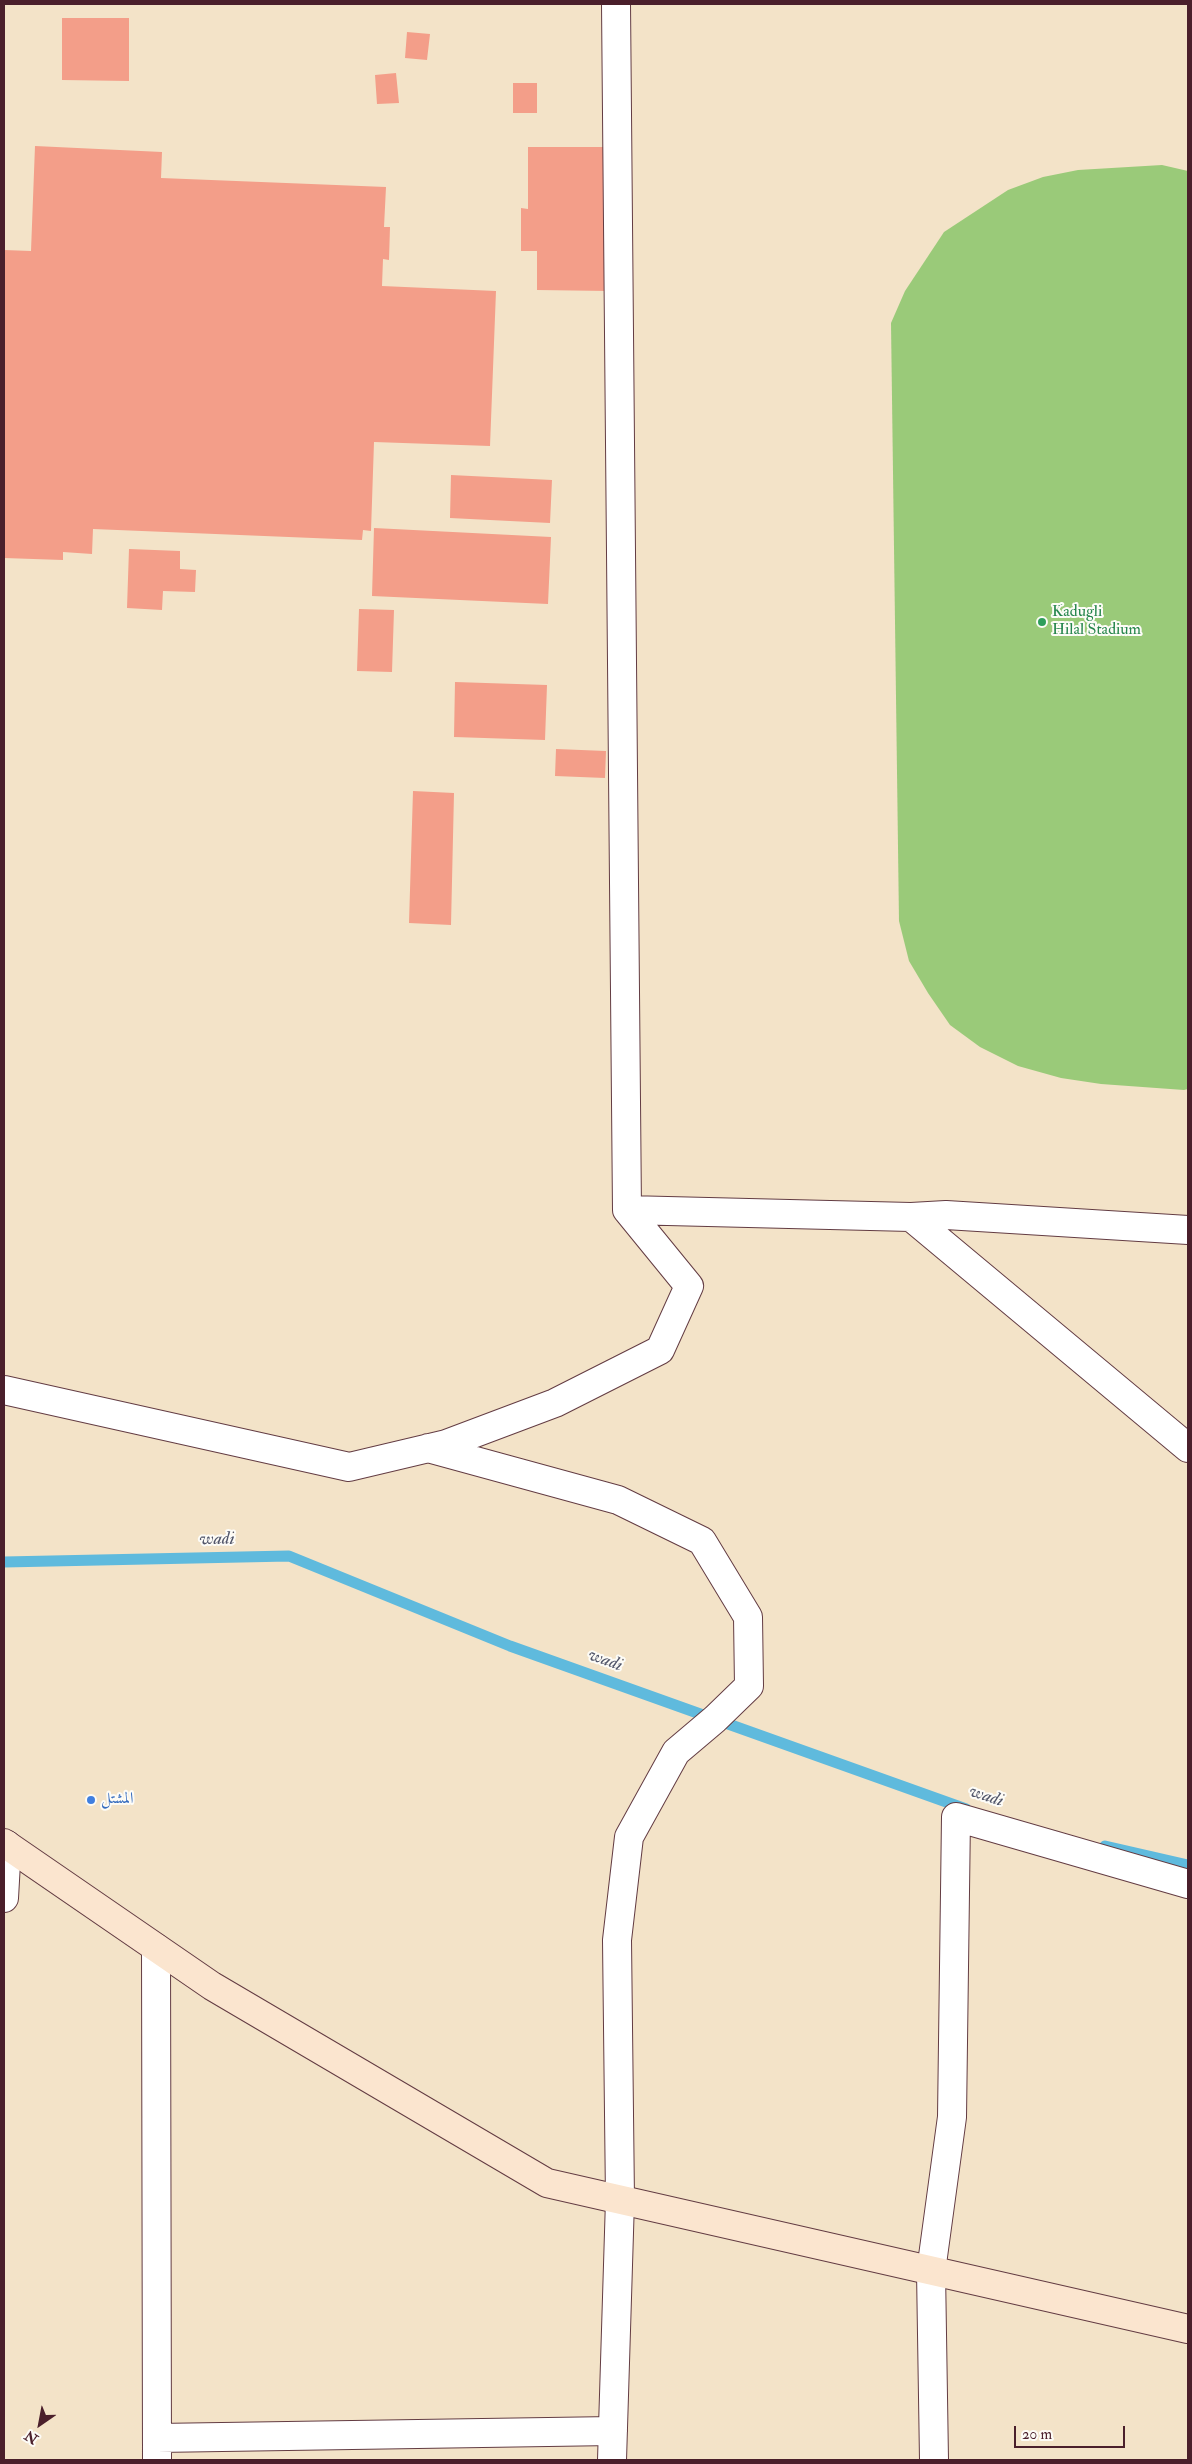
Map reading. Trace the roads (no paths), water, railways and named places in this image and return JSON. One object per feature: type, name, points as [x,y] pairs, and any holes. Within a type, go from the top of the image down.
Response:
[{"type":"street","points":[[4,1390],[349,1467],[446,1444],[555,1403],[660,1350],[689,1286],[627,1210],[616,4]]},
{"type":"street","points":[[627,1210],[911,1217],[946,1215],[1188,1230]]},
{"type":"street","points":[[911,1217],[1188,1448]]},
{"type":"street","points":[[428,1448],[618,1500],[702,1541],[748,1617],[750,1686],[676,1752],[629,1837],[617,1940],[620,2200],[612,2460]]},
{"type":"street","points":[[934,2460],[931,2271],[952,2117],[956,1817],[1188,1884]]},
{"type":"street","points":[[4,1898],[6,1844]]},
{"type":"street","points":[[6,1844],[212,1986],[547,2183],[1188,2329]]},
{"type":"street","points":[[156,1948],[157,2449],[613,2431]]},
{"type":"waterway","name":"wadi","points":[[4,1562],[289,1556],[510,1646],[966,1809]]},
{"type":"waterway","name":"wadi","points":[[1105,1846],[1188,1865]]},
{"type":"place","name":"Kadugli Hilal Stadium","points":[[1042,622]]},
{"type":"place","name":"المشتل","points":[[91,1800]]}]
